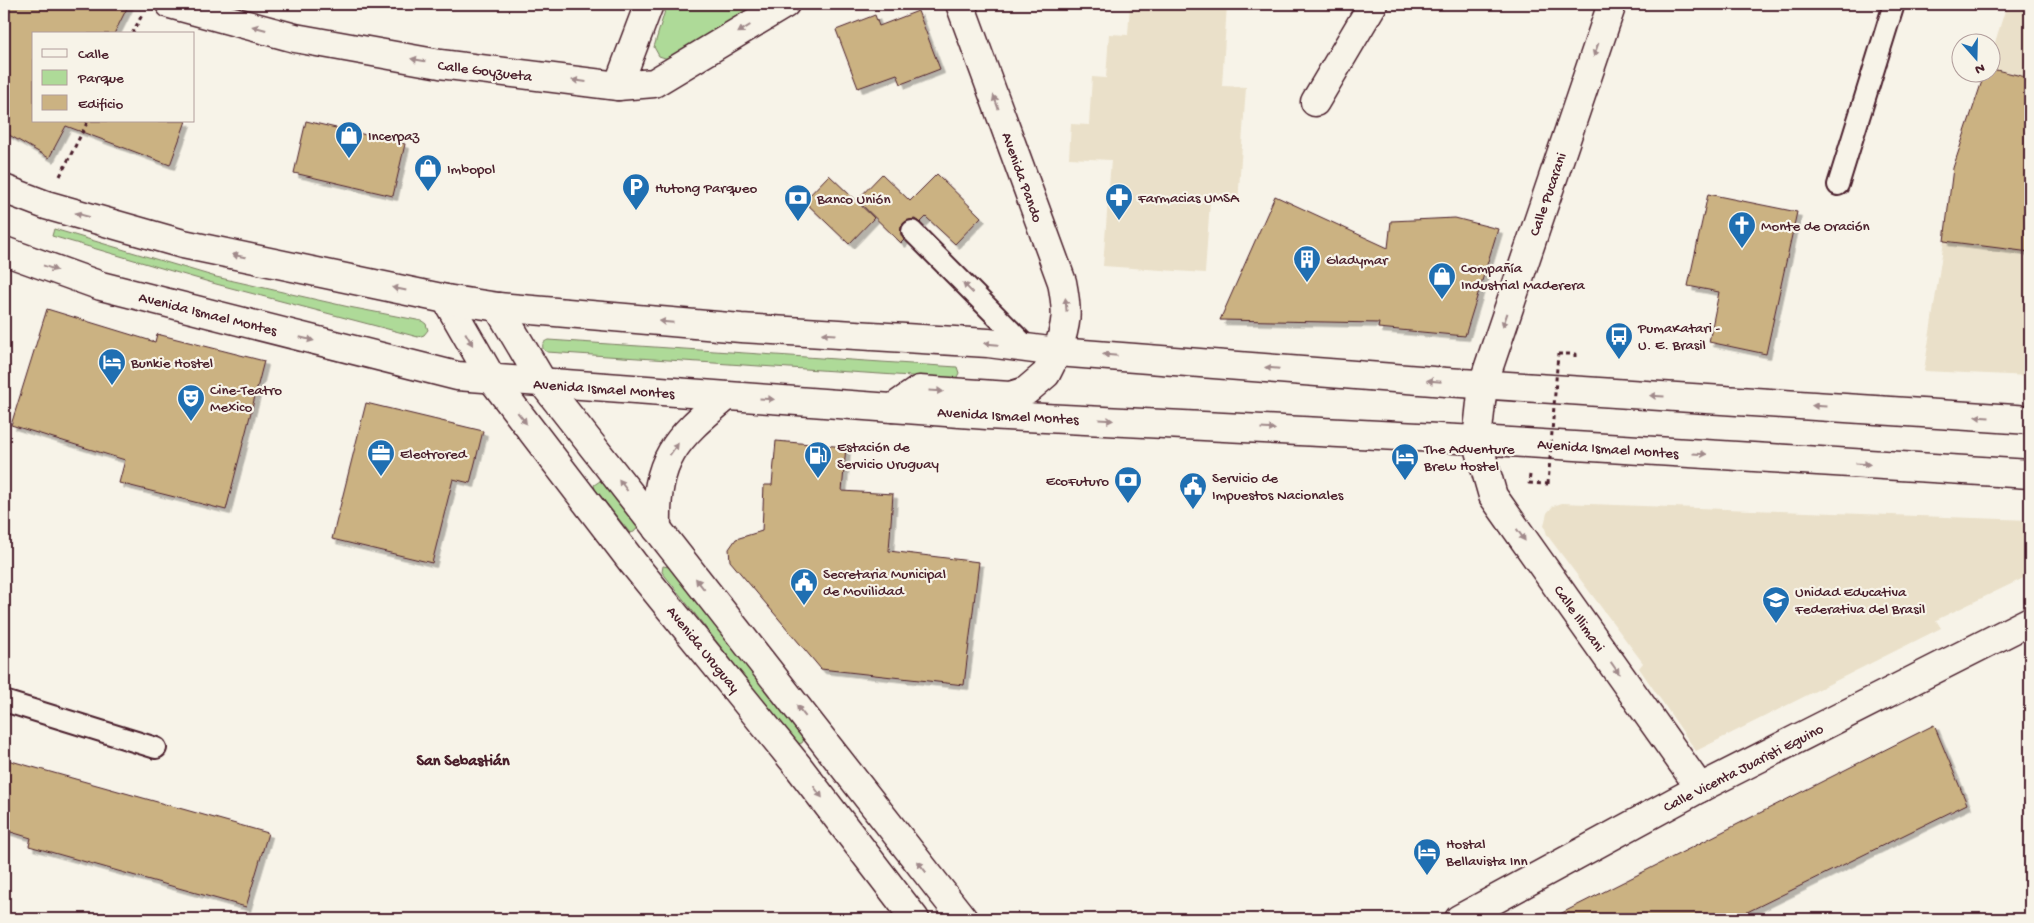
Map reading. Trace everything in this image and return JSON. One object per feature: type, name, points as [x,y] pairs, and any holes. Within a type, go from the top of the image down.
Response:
[{"type":"main road","name":"Calle Goyzueta","points":[[170,4],[305,40],[440,64],[618,86],[654,83],[785,4]]},
{"type":"main road","points":[[618,86],[649,4]]},
{"type":"main road","name":"Avenida Pando","points":[[893,408],[919,390],[1010,396],[1026,391],[1046,374],[1064,332],[1067,308],[1062,282],[960,4]]},
{"type":"main road","points":[[1315,102],[1372,4]]},
{"type":"main road","name":"Calle Pucarani","points":[[1477,440],[1483,384],[1612,4]]},
{"type":"main road","points":[[4,189],[46,205],[183,244],[446,300],[498,307],[731,328],[988,344],[1056,352],[1483,384],[2030,420]]},
{"type":"main road","name":"Avenida Ismael Montes","points":[[4,251],[102,286],[457,376],[492,380],[987,415],[1477,440],[2030,474]]},
{"type":"main road","name":"Avenida Uruguay","points":[[446,300],[492,380],[634,563],[797,765],[916,919]]},
{"type":"main road","points":[[498,307],[543,383],[955,909],[922,919]]},
{"type":"main road","points":[[634,563],[660,533],[656,506],[658,483],[663,467],[694,424],[726,397]]},
{"type":"main road","name":"Calle Illimani","points":[[1477,440],[1493,496],[1700,788]]},
{"type":"main road","name":"Calle Vicenta Juaristi Eguino","points":[[1459,919],[1700,788],[2030,621]]},
{"type":"main road","points":[[797,765],[826,743]]},
{"type":"lane","points":[[1838,185],[1894,4]]},
{"type":"lane","points":[[912,231],[1028,348]]},
{"type":"lane","points":[[4,700],[156,748]]},
{"type":"path","points":[[46,205],[88,122]]},
{"type":"path","points":[[1530,473],[1529,483],[1548,484],[1558,354]]},
{"type":"shaded area","points":[[1130,4],[1227,4],[1222,86],[1246,87],[1238,203],[1210,201],[1205,273],[1103,266],[1111,160],[1069,158],[1071,124],[1089,125],[1092,77],[1106,78],[1109,34],[1128,35]]},
{"type":"shaded area","points":[[2007,4],[2030,4],[2030,376],[1924,371],[1953,168],[1982,82],[2002,82],[2002,32],[1998,32]]},
{"type":"shaded area","name":"Unidad Educativa Federativa del Brasil","points":[[1562,503],[2030,520],[2030,575],[1936,620],[1941,628],[1696,751],[1639,668],[1643,663],[1547,535],[1544,525],[1547,513],[1553,506]]},
{"type":"green space","points":[[667,4],[758,4],[668,59],[659,56],[654,47]]},
{"type":"green space","points":[[54,229],[216,277],[349,307],[422,321],[426,324],[428,330],[424,335],[418,337],[216,284],[52,236]]},
{"type":"green space","points":[[548,340],[957,367],[959,373],[956,379],[547,352],[543,349],[543,346],[544,342]]},
{"type":"green space","points":[[600,481],[603,482],[638,527],[634,532],[630,533],[595,489],[594,485]]},
{"type":"green space","points":[[663,566],[669,567],[804,739],[802,743],[797,744],[662,572]]},
{"type":"building","points":[[4,4],[129,4],[115,32],[32,32],[32,122],[186,122],[170,165],[66,126],[49,158],[4,132]]},
{"type":"building","points":[[918,11],[940,69],[901,84],[897,74],[858,88],[836,30],[875,15],[879,26]]},
{"type":"building","points":[[2002,71],[2030,78],[2030,252],[1944,241],[1953,168],[1982,82],[2002,82]]},
{"type":"building","name":"Incerpaz","points":[[306,121],[405,144],[393,196],[294,173]]},
{"type":"building","points":[[882,174],[910,201],[937,174],[981,217],[955,244],[926,217],[920,223],[915,219],[909,220],[901,227],[901,234],[904,240],[901,243],[857,200]]},
{"type":"building","points":[[829,175],[874,218],[849,244],[804,201]]},
{"type":"building","name":"Monte de Oración","points":[[1708,194],[1797,212],[1766,354],[1709,342],[1719,292],[1688,286]]},
{"type":"building","points":[[1275,196],[1388,248],[1391,221],[1455,218],[1498,229],[1465,336],[1378,328],[1379,323],[1220,320]]},
{"type":"building","points":[[47,309],[155,342],[157,334],[264,361],[226,510],[119,483],[125,460],[11,425]]},
{"type":"building","name":"Electrored","points":[[366,403],[483,431],[470,483],[453,479],[432,563],[332,539]]},
{"type":"building","points":[[776,441],[846,447],[842,491],[893,494],[889,551],[979,562],[964,685],[821,669],[730,561],[729,549],[736,539],[762,531],[764,485],[772,485]]},
{"type":"building","points":[[1934,725],[1967,804],[1733,919],[1550,919]]},
{"type":"building","points":[[4,759],[268,833],[246,907],[29,846],[31,838],[4,830]]},
{"type":"place","name":"Incerpaz","points":[[349,159]]},
{"type":"place","name":"Imbopol","points":[[428,192]]},
{"type":"place","name":"Hutong Parqueo","points":[[636,211]]},
{"type":"place","name":"Farmacias UMSA","points":[[1119,221]]},
{"type":"place","name":"Banco Unión","points":[[798,222]]},
{"type":"place","name":"Monte de Oración","points":[[1742,249]]},
{"type":"place","name":"Gladymar","points":[[1307,283]]},
{"type":"place","name":"Compañía Industrial Maderera","points":[[1442,300]]},
{"type":"place","name":"PumaKatari - U. E. Brasil","points":[[1619,360]]},
{"type":"place","name":"Bunkie Hostel","points":[[112,386]]},
{"type":"place","name":"Cine-Teatro Mexico","points":[[191,422]]},
{"type":"place","name":"Electrored","points":[[381,477]]},
{"type":"place","name":"Estación de Servicio Uruguay","points":[[818,479]]},
{"type":"place","name":"The Adventure Brew Hostel","points":[[1405,481]]},
{"type":"place","name":"EcoFuturo","points":[[1128,504]]},
{"type":"place","name":"Servicio de Impuestos Nacionales","points":[[1193,510]]},
{"type":"place","name":"Secretaria Municipal de Movilidad","points":[[804,606]]},
{"type":"place","name":"Unidad Educativa Federativa del Brasil","points":[[1776,624]]},
{"type":"place","name":"Hostal Bellavista Inn","points":[[1427,876]]},
{"type":"district","name":"San Sebastián","points":[[463,759]]}]
